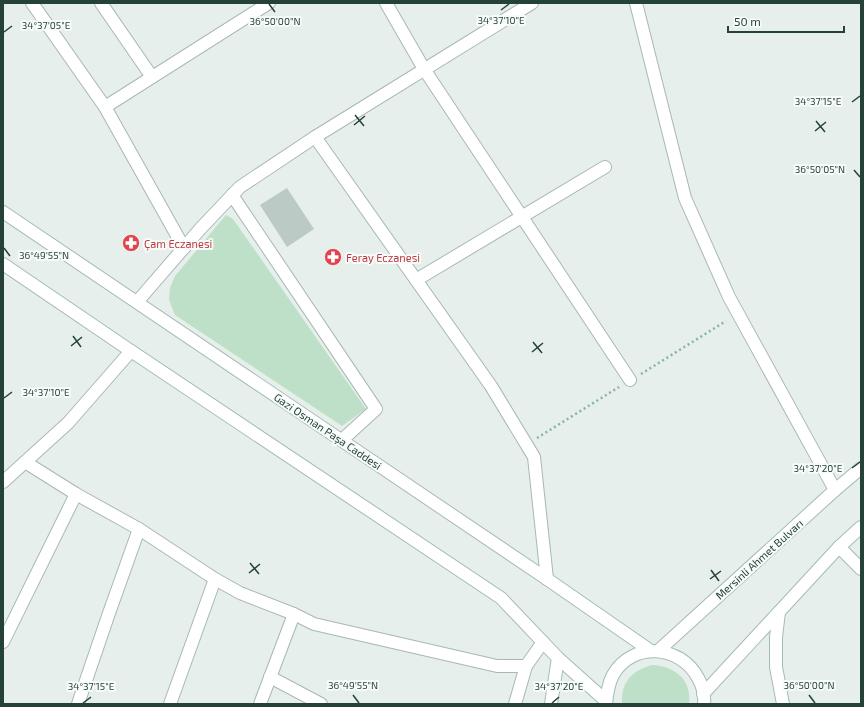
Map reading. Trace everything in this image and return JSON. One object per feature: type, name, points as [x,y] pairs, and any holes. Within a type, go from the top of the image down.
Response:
[{"type":"street","points":[[32,3],[105,107],[184,248]]},
{"type":"street","points":[[101,3],[152,77]]},
{"type":"street","points":[[105,107],[269,3]]},
{"type":"street","points":[[386,3],[424,69],[630,380]]},
{"type":"street","points":[[137,302],[240,187],[315,137],[532,3]]},
{"type":"street","points":[[636,3],[685,198],[729,297],[835,490]]},
{"type":"street","points":[[315,137],[491,386],[534,457],[547,579]]},
{"type":"street","points":[[416,280],[604,167]]},
{"type":"street","points":[[232,196],[376,408],[342,440]]},
{"type":"street","name":"Gazi Osman Paşa Caddesi","points":[[3,212],[655,651]]},
{"type":"street","points":[[3,264],[502,598],[558,658],[606,702]]},
{"type":"street","points":[[3,481],[68,423],[131,351]]},
{"type":"street","points":[[25,462],[76,494],[139,529],[215,579],[240,593],[294,614],[314,624],[497,666],[526,666]]},
{"type":"street","name":"Mersinli Ahmet Bulvarı","points":[[655,651],[861,468]]},
{"type":"street","points":[[3,642],[76,494]]},
{"type":"street","points":[[706,700],[779,612],[839,547],[861,527]]},
{"type":"street","points":[[78,704],[139,529]]},
{"type":"street","points":[[839,547],[861,569]]},
{"type":"street","points":[[170,704],[215,579]]},
{"type":"street","points":[[779,612],[776,637],[776,667],[783,704]]},
{"type":"street","points":[[260,704],[294,614]]},
{"type":"street","points":[[515,704],[526,666],[543,642]]},
{"type":"street","points":[[606,702],[607,689],[613,674],[624,662],[638,654],[655,651],[669,653],[683,659],[694,670],[702,684],[706,700]]},
{"type":"street","points":[[551,704],[558,658]]},
{"type":"street","points":[[270,677],[321,704]]},
{"type":"green space","points":[[226,215],[233,219],[366,409],[342,426],[175,315],[169,300],[170,288],[175,276]]},
{"type":"green space","points":[[652,665],[667,668],[680,676],[688,688],[689,704],[622,704],[623,689],[629,678],[645,667]]},
{"type":"building","points":[[287,188],[314,229],[287,247],[260,205]]},
{"type":"place","name":"Çam Eczanesi","points":[[131,243]]},
{"type":"place","name":"Feray Eczanesi","points":[[333,257]]}]
